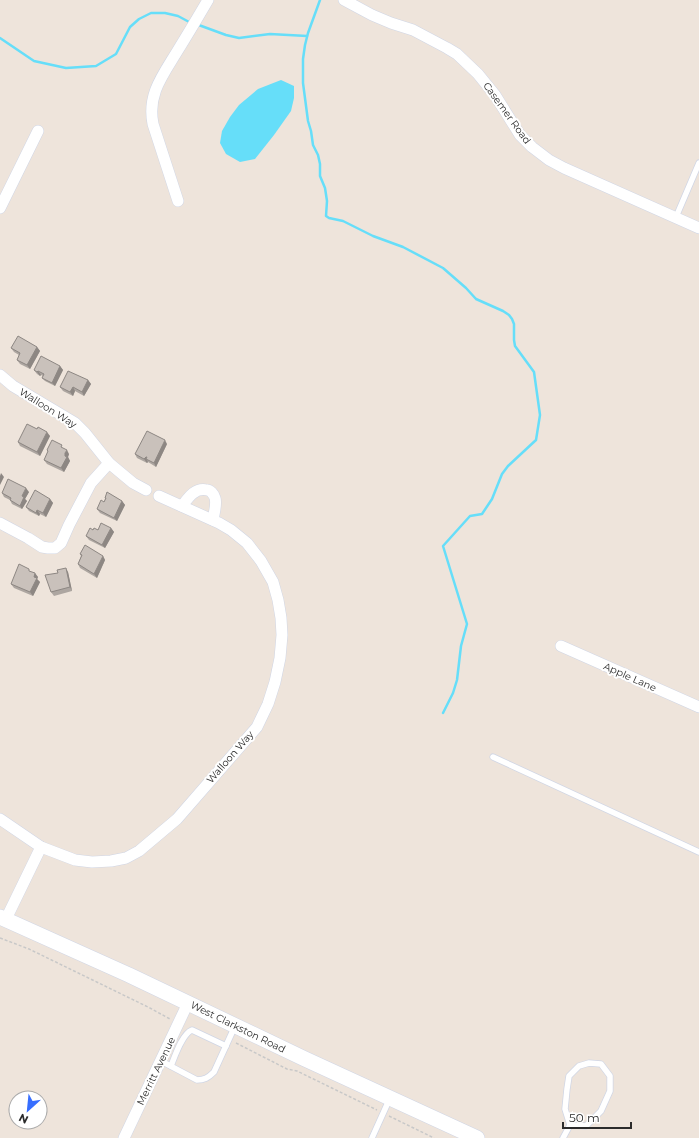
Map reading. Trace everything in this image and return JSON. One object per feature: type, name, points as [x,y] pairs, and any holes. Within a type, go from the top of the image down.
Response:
[{"type":"main road","name":"West Clarkston Road","points":[[3,918],[477,1138]]},
{"type":"street","points":[[178,201],[153,124],[151,116],[152,100],[164,71],[208,0]]},
{"type":"street","name":"Casemer Road","points":[[344,0],[372,15],[413,30],[457,54],[478,74],[495,95],[520,135],[532,147],[549,160],[699,228]]},
{"type":"street","points":[[0,208],[38,131]]},
{"type":"street","name":"Walloon Way","points":[[0,375],[13,386],[75,423],[109,463],[133,483],[146,490]]},
{"type":"street","points":[[0,523],[42,547],[55,548],[61,543],[69,524],[91,483],[109,463]]},
{"type":"street","points":[[182,506],[189,496],[196,490],[210,490],[215,497],[216,505],[213,520]]},
{"type":"street","name":"Walloon Way","points":[[0,819],[42,847],[75,860],[92,862],[111,861],[126,858],[139,851],[177,819],[257,727],[268,704],[273,689],[280,658],[282,635],[281,618],[273,582],[261,561],[247,543],[231,530],[213,520],[159,496]]},
{"type":"street","name":"Apple Lane","points":[[561,646],[699,707]]},
{"type":"street","points":[[3,918],[42,847]]},
{"type":"street","name":"Merritt Avenue","points":[[124,1138],[188,1004]]},
{"type":"lane","points":[[676,217],[699,163]]},
{"type":"lane","points":[[493,757],[699,852]]},
{"type":"lane","points":[[161,1061],[196,1080],[203,1080],[214,1072],[236,1026]]},
{"type":"lane","points":[[171,1066],[184,1037],[187,1032],[192,1030],[226,1046]]},
{"type":"lane","points":[[563,1138],[570,1125],[565,1109],[569,1076],[579,1066],[589,1063],[601,1064],[610,1076],[610,1091],[601,1112],[586,1126],[570,1125]]},
{"type":"lane","points":[[372,1138],[390,1098]]},
{"type":"water","points":[[281,80],[294,86],[294,98],[291,111],[274,135],[255,159],[240,162],[226,154],[220,143],[222,131],[230,117],[239,105],[258,89]]},
{"type":"building","points":[[18,336],[37,347],[27,365],[17,360],[20,353],[11,348]]},
{"type":"building","points":[[41,356],[60,366],[52,383],[42,378],[44,374],[34,370]]},
{"type":"building","points":[[68,371],[88,380],[82,392],[73,387],[70,392],[60,387]]},
{"type":"building","points":[[27,424],[37,429],[38,427],[47,432],[37,452],[18,442]]},
{"type":"building","points":[[147,431],[165,440],[154,463],[146,459],[147,457],[144,459],[135,454]]},
{"type":"building","points":[[52,440],[62,445],[61,447],[67,450],[65,456],[67,457],[61,468],[44,460]]},
{"type":"building","points":[[8,479],[26,488],[22,496],[24,497],[20,506],[10,500],[11,498],[2,493]]},
{"type":"building","points":[[35,490],[50,499],[43,513],[37,510],[36,513],[26,507]]},
{"type":"building","points":[[107,492],[122,501],[114,518],[97,509],[101,500],[104,502]]},
{"type":"building","points":[[101,523],[111,528],[102,545],[86,536],[90,528],[93,530],[94,528],[98,530]]},
{"type":"building","points":[[85,545],[103,556],[94,574],[78,564],[82,555],[80,554]]},
{"type":"building","points":[[19,564],[35,573],[34,577],[37,578],[30,592],[11,584]]},
{"type":"building","points":[[66,568],[70,587],[51,592],[45,575],[58,573],[57,570]]},
{"type":"waterway","points":[[320,0],[305,45],[303,59],[303,83],[313,145],[318,155],[320,176],[325,188],[327,201],[326,216],[343,221],[373,236],[403,247],[443,268],[476,299],[509,315],[514,324],[515,346],[534,372],[540,415],[536,440],[508,466],[502,474],[492,499],[482,514],[470,516],[443,546],[467,624],[461,646],[457,680],[453,693],[443,713]]},
{"type":"waterway","points":[[0,38],[34,61],[66,68],[96,66],[116,54],[130,27],[139,19],[151,13],[165,13],[178,16],[191,23]]},
{"type":"waterway","points":[[196,24],[239,38],[270,34],[307,36]]}]
